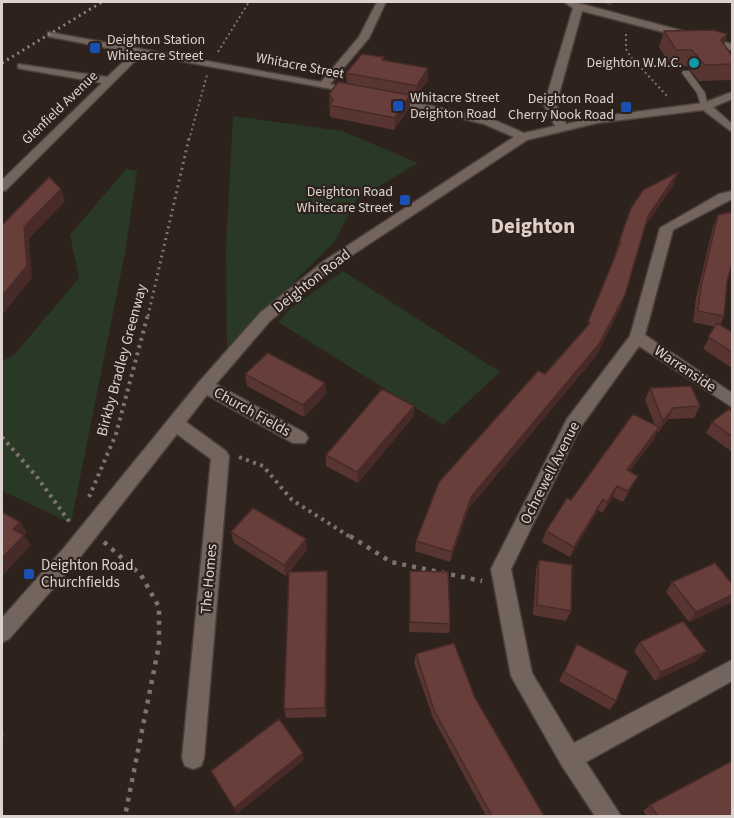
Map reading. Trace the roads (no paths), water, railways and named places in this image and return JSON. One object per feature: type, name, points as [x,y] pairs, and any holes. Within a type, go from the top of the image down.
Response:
[{"type":"street","points":[[323,86],[364,38],[381,2]]},
{"type":"street","points":[[561,126],[550,105],[573,4],[626,21],[732,47]]},
{"type":"street","points":[[51,34],[140,51]]},
{"type":"street","name":"Whitacre Street","points":[[140,51],[374,95],[488,121],[523,137]]},
{"type":"street","name":"Glenfield Avenue","points":[[2,187],[140,51]]},
{"type":"street","points":[[22,66],[110,81]]},
{"type":"street","name":"Deighton Road","points":[[2,632],[70,555],[205,386],[266,317],[329,264],[523,137],[561,126],[705,106],[732,95]]},
{"type":"street","points":[[705,106],[732,129]]},
{"type":"street","name":"Ochrewell Avenue","points":[[609,816],[570,758],[522,676],[501,569],[573,424],[637,337],[667,228],[724,197],[732,195]]},
{"type":"street","name":"Warrenside","points":[[637,337],[732,401]]},
{"type":"street","name":"Church Fields","points":[[205,386],[299,438]]},
{"type":"street","name":"The Homes","points":[[176,424],[220,456],[193,758]]},
{"type":"street","points":[[570,758],[732,670]]},
{"type":"lane","points":[[686,73],[700,93],[705,106]]},
{"type":"railway","points":[[2,63],[102,2]]},
{"type":"place","name":"Deighton Station Whiteacre Street","points":[[95,48]]},
{"type":"place","name":"Deighton W.M.C.","points":[[694,63]]},
{"type":"place","name":"Whitacre Street Deighton Road","points":[[398,106]]},
{"type":"place","name":"Deighton Road Cherry Nook Road","points":[[626,107]]},
{"type":"place","name":"Deighton Road Whitecare Street","points":[[405,200]]},
{"type":"place","name":"Deighton Road Churchfields","points":[[29,574]]},
{"type":"district","name":"Deighton","points":[[533,226]]}]
